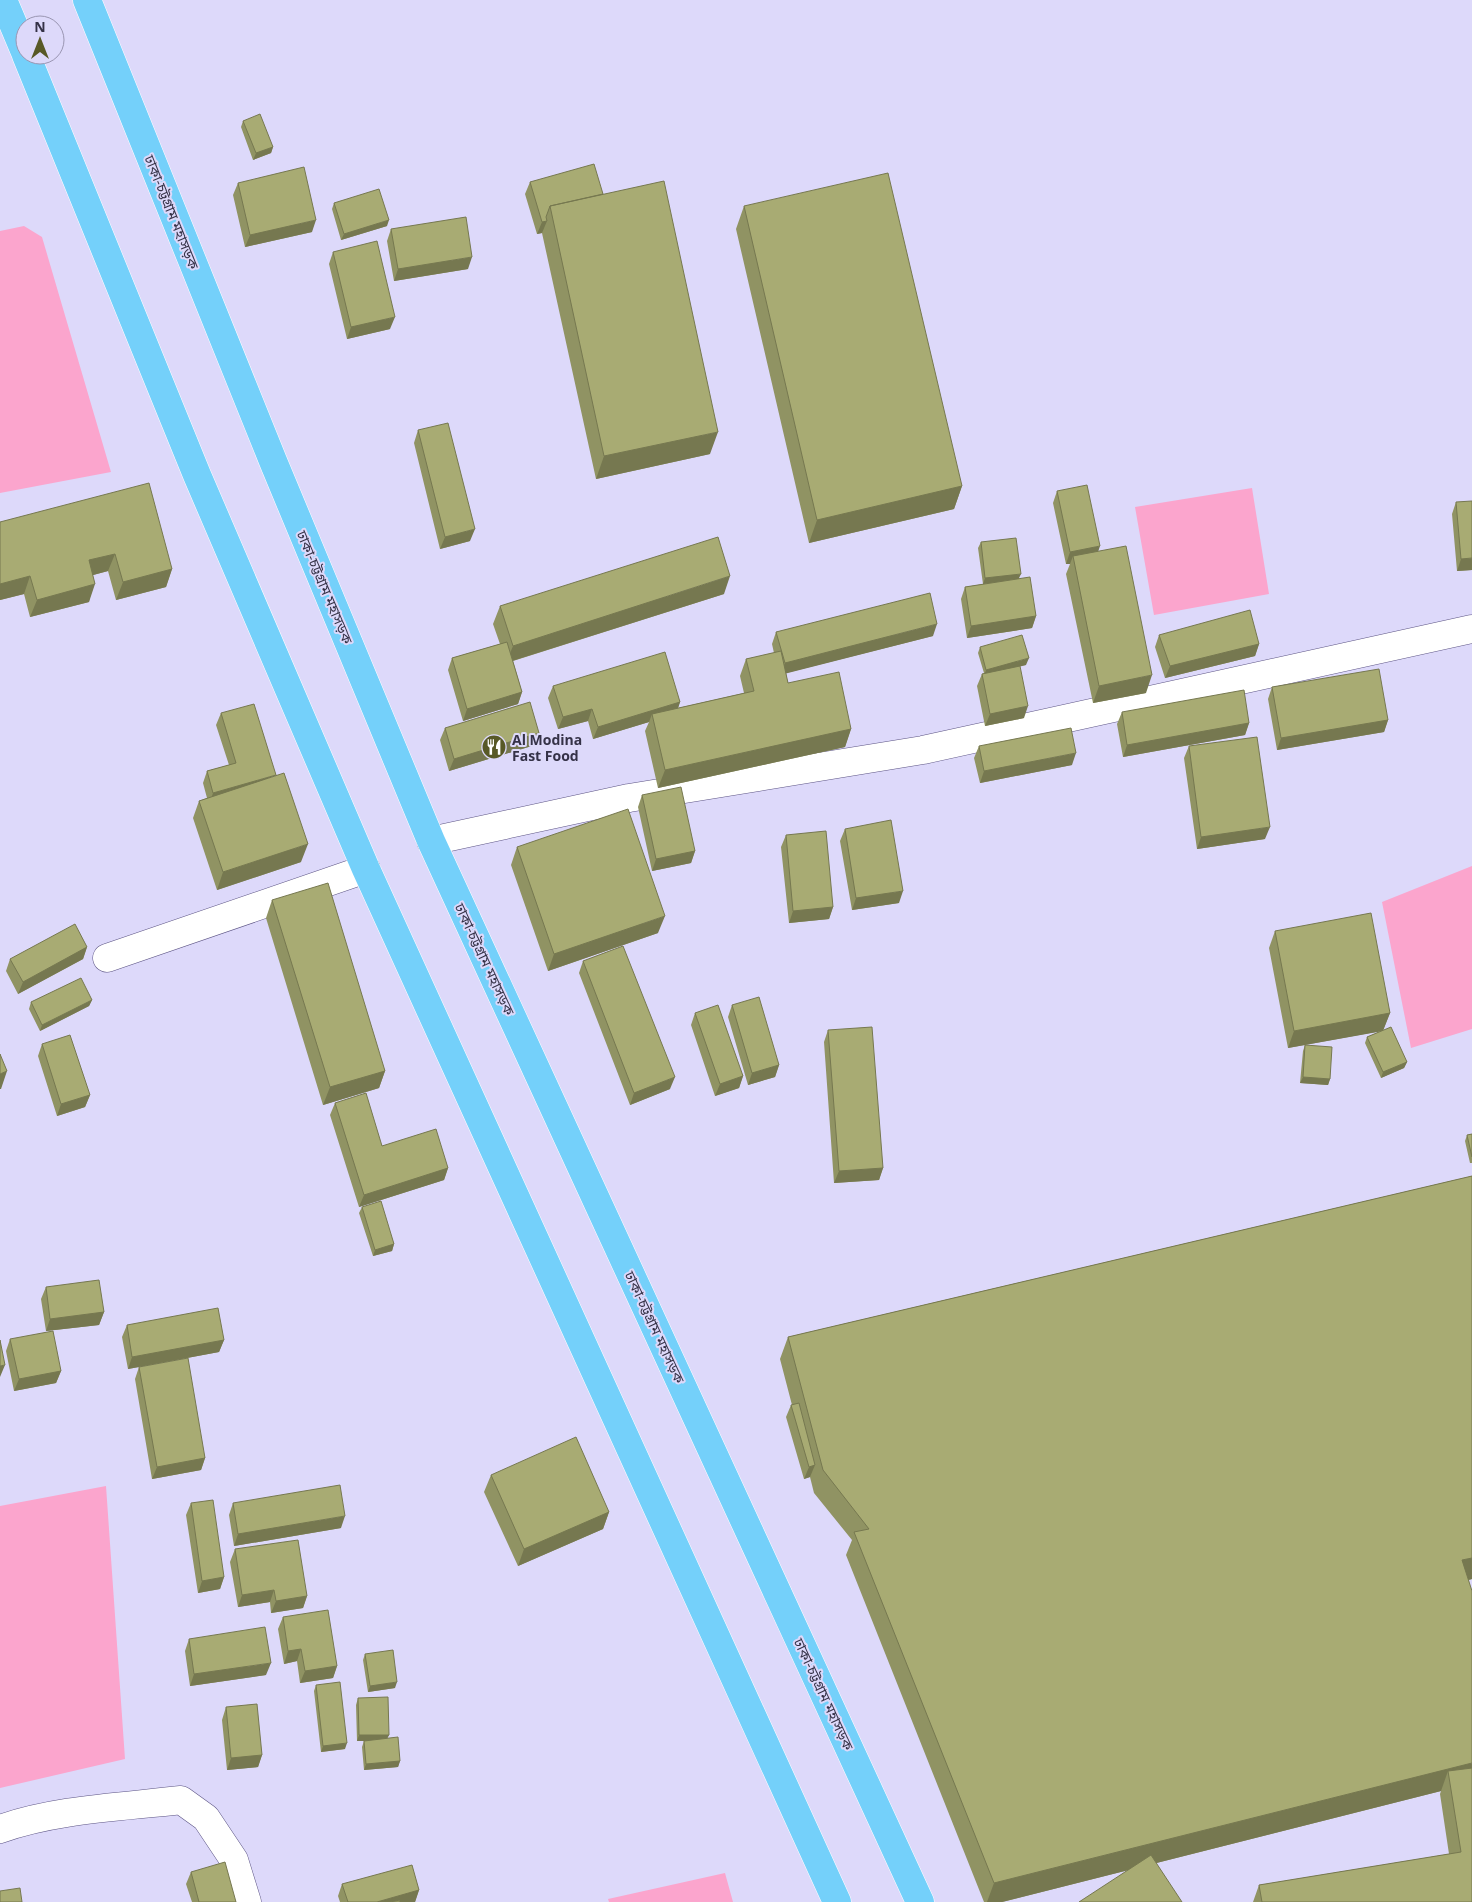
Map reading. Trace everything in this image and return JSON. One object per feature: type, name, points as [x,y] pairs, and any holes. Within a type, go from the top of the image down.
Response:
[{"type":"highway","points":[[3,0],[15,28]]},
{"type":"highway","name":"ঢাকা-চট্টগ্রাম মহাসড়ক","points":[[87,0],[272,461],[431,841],[920,1902]]},
{"type":"highway","points":[[31,65],[197,476],[366,869],[837,1902]]},
{"type":"street","points":[[431,841],[629,798],[923,750],[1472,629]]},
{"type":"street","points":[[107,958],[366,869]]},
{"type":"street","points":[[0,1829],[24,1820],[181,1800],[206,1818],[234,1860],[247,1902]]},
{"type":"shaded area","points":[[24,226],[42,237],[111,472],[0,493],[0,231]]},
{"type":"shaded area","points":[[1252,488],[1269,594],[1154,615],[1135,507]]},
{"type":"shaded area","points":[[1472,866],[1472,1029],[1411,1048],[1382,902]]},
{"type":"shaded area","points":[[106,1486],[125,1759],[0,1788],[0,1506]]},
{"type":"shaded area","points":[[725,1873],[733,1902],[609,1902],[608,1899]]},
{"type":"building","points":[[260,114],[273,147],[256,153],[243,121]]},
{"type":"building","points":[[594,164],[603,194],[550,206],[546,217],[547,221],[542,222],[530,182]]},
{"type":"building","points":[[304,167],[316,220],[250,235],[238,183]]},
{"type":"building","points":[[888,173],[962,486],[817,520],[744,206]]},
{"type":"building","points":[[664,181],[718,432],[604,456],[550,206]]},
{"type":"building","points":[[379,189],[389,220],[344,234],[334,203]]},
{"type":"building","points":[[466,217],[472,257],[398,269],[391,229]]},
{"type":"building","points":[[377,241],[395,317],[351,327],[333,252]]},
{"type":"building","points":[[448,423],[475,529],[445,537],[418,430]]},
{"type":"building","points":[[149,483],[172,569],[123,582],[115,554],[89,560],[95,584],[37,600],[30,576],[0,584],[0,522]]},
{"type":"building","points":[[1087,485],[1100,546],[1070,552],[1057,491]]},
{"type":"building","points":[[1472,501],[1472,558],[1461,559],[1456,502]]},
{"type":"building","points":[[718,537],[730,576],[513,646],[500,606]]},
{"type":"building","points":[[1016,538],[1021,574],[985,578],[981,542]]},
{"type":"building","points":[[1126,546],[1152,675],[1099,686],[1073,556]]},
{"type":"building","points":[[1030,577],[1036,616],[971,626],[965,587]]},
{"type":"building","points":[[930,593],[937,624],[785,663],[776,632]]},
{"type":"building","points":[[1250,610],[1259,644],[1170,666],[1159,635]]},
{"type":"building","points":[[1022,635],[1029,658],[986,670],[980,647]]},
{"type":"building","points":[[507,642],[522,692],[467,709],[452,658]]},
{"type":"building","points":[[781,651],[788,683],[839,672],[851,729],[665,770],[652,714],[754,691],[746,659]]},
{"type":"building","points":[[665,652],[680,702],[598,727],[592,709],[563,717],[553,686]]},
{"type":"building","points":[[1020,666],[1028,706],[990,714],[982,674]]},
{"type":"building","points":[[1379,669],[1388,720],[1281,738],[1272,687]]},
{"type":"building","points":[[1244,690],[1249,723],[1127,745],[1122,712]]},
{"type":"building","points":[[530,702],[539,733],[454,759],[445,728]]},
{"type":"building","points":[[254,704],[276,775],[213,793],[207,771],[236,763],[221,713]]},
{"type":"building","points":[[1071,728],[1076,753],[984,771],[979,746]]},
{"type":"building","points":[[1257,737],[1270,827],[1201,837],[1189,746]]},
{"type":"building","points":[[284,773],[308,844],[223,872],[199,801]]},
{"type":"building","points":[[681,787],[695,851],[656,859],[642,795]]},
{"type":"building","points":[[628,809],[665,916],[554,954],[517,847]]},
{"type":"building","points":[[891,820],[903,891],[856,898],[845,829]]},
{"type":"building","points":[[826,831],[833,907],[793,911],[786,835]]},
{"type":"building","points":[[328,883],[385,1071],[330,1087],[272,900]]},
{"type":"building","points":[[1371,913],[1390,1013],[1294,1031],[1275,931]]},
{"type":"building","points":[[75,924],[87,947],[23,982],[10,959]]},
{"type":"building","points":[[623,946],[675,1077],[634,1093],[583,961]]},
{"type":"building","points":[[81,978],[92,1000],[42,1025],[31,1002]]},
{"type":"building","points":[[759,997],[779,1065],[752,1073],[732,1005]]},
{"type":"building","points":[[718,1005],[743,1076],[720,1084],[695,1013]]},
{"type":"building","points":[[872,1027],[883,1168],[839,1171],[828,1030]]},
{"type":"building","points":[[1391,1027],[1407,1062],[1383,1072],[1367,1037]]},
{"type":"building","points":[[70,1035],[90,1095],[61,1104],[42,1044]]},
{"type":"building","points":[[1305,1045],[1332,1047],[1330,1079],[1303,1077]]},
{"type":"building","points":[[0,1054],[7,1071],[0,1074]]},
{"type":"building","points":[[366,1093],[382,1146],[436,1129],[448,1168],[364,1195],[335,1103]]},
{"type":"building","points":[[1472,1134],[1472,1157],[1467,1135]]},
{"type":"building","points":[[1472,1176],[1472,1558],[1462,1560],[1472,1591],[1472,1763],[994,1883],[854,1532],[869,1529],[823,1470],[788,1337]]},
{"type":"building","points":[[381,1201],[394,1244],[375,1250],[362,1207]]},
{"type":"building","points":[[99,1280],[104,1312],[50,1319],[46,1287]]},
{"type":"building","points":[[218,1308],[224,1340],[132,1357],[127,1325]]},
{"type":"building","points":[[53,1331],[61,1371],[19,1379],[10,1339]]},
{"type":"building","points":[[0,1340],[5,1365],[0,1366]]},
{"type":"building","points":[[188,1358],[205,1458],[157,1467],[139,1367]]},
{"type":"building","points":[[799,1403],[815,1465],[809,1467],[791,1405]]},
{"type":"building","points":[[576,1437],[609,1512],[524,1549],[491,1475]]},
{"type":"building","points":[[340,1485],[345,1516],[238,1534],[233,1503]]},
{"type":"building","points":[[213,1500],[224,1577],[202,1581],[191,1503]]},
{"type":"building","points":[[298,1540],[307,1596],[276,1601],[274,1590],[242,1595],[235,1549]]},
{"type":"building","points":[[328,1610],[337,1666],[305,1671],[301,1649],[288,1651],[283,1617]]},
{"type":"building","points":[[265,1627],[271,1663],[194,1674],[189,1639]]},
{"type":"building","points":[[393,1650],[397,1682],[370,1686],[365,1654]]},
{"type":"building","points":[[340,1682],[347,1743],[323,1746],[316,1685]]},
{"type":"building","points":[[388,1697],[389,1735],[359,1735],[358,1698]]},
{"type":"building","points":[[257,1704],[262,1755],[231,1758],[226,1707]]},
{"type":"building","points":[[398,1737],[400,1761],[366,1764],[364,1741]]},
{"type":"building","points":[[1472,1768],[1472,1902],[1262,1902],[1259,1885],[1461,1852],[1448,1771]]},
{"type":"building","points":[[1151,1855],[1182,1902],[1079,1902]]},
{"type":"building","points":[[225,1862],[236,1902],[199,1902],[191,1872]]},
{"type":"building","points":[[412,1865],[419,1890],[377,1902],[348,1902],[342,1884]]},
{"type":"building","points":[[20,1888],[22,1902],[0,1902],[0,1891]]},
{"type":"place","name":"Al Modina Fast Food","points":[[494,747]]}]
